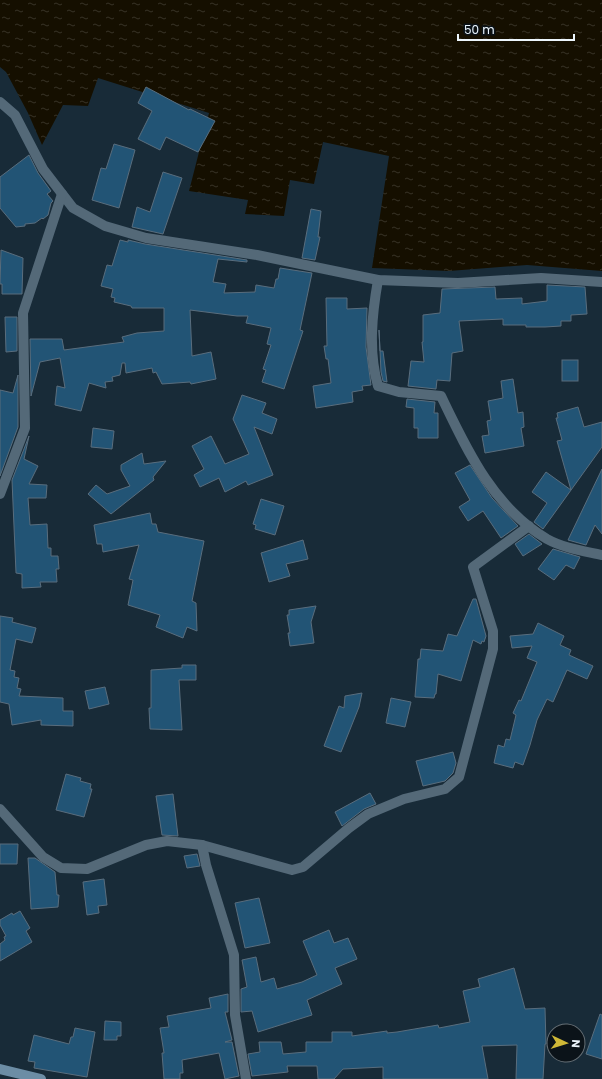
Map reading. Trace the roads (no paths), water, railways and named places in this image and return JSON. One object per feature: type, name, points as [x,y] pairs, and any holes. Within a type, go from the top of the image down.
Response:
[{"type":"main road","points":[[0,1069],[41,1079]]},
{"type":"street","points":[[0,102],[15,115],[43,169],[73,208],[105,226],[146,238],[257,256],[378,280],[458,283],[541,278],[602,282]]},
{"type":"street","points":[[0,494],[25,428],[23,313],[62,194]]},
{"type":"street","points":[[378,280],[372,328],[374,374],[378,386],[399,392],[441,396],[466,449],[490,487],[513,513],[547,539],[576,550],[602,555]]},
{"type":"street","points":[[0,809],[43,857],[61,868],[88,869],[146,845],[167,841],[202,845],[292,870],[303,867],[368,814],[404,799],[445,789],[460,777],[493,649],[493,631],[473,567],[530,526]]},
{"type":"street","points":[[202,845],[206,866],[234,955],[235,1015],[246,1079]]},
{"type":"water","points":[[0,0],[602,0],[602,271],[527,265],[449,271],[372,268],[389,156],[323,142],[314,184],[290,180],[284,216],[245,214],[248,200],[189,191],[209,113],[98,78],[88,106],[63,105],[42,145],[28,113],[6,72],[0,67]]}]
